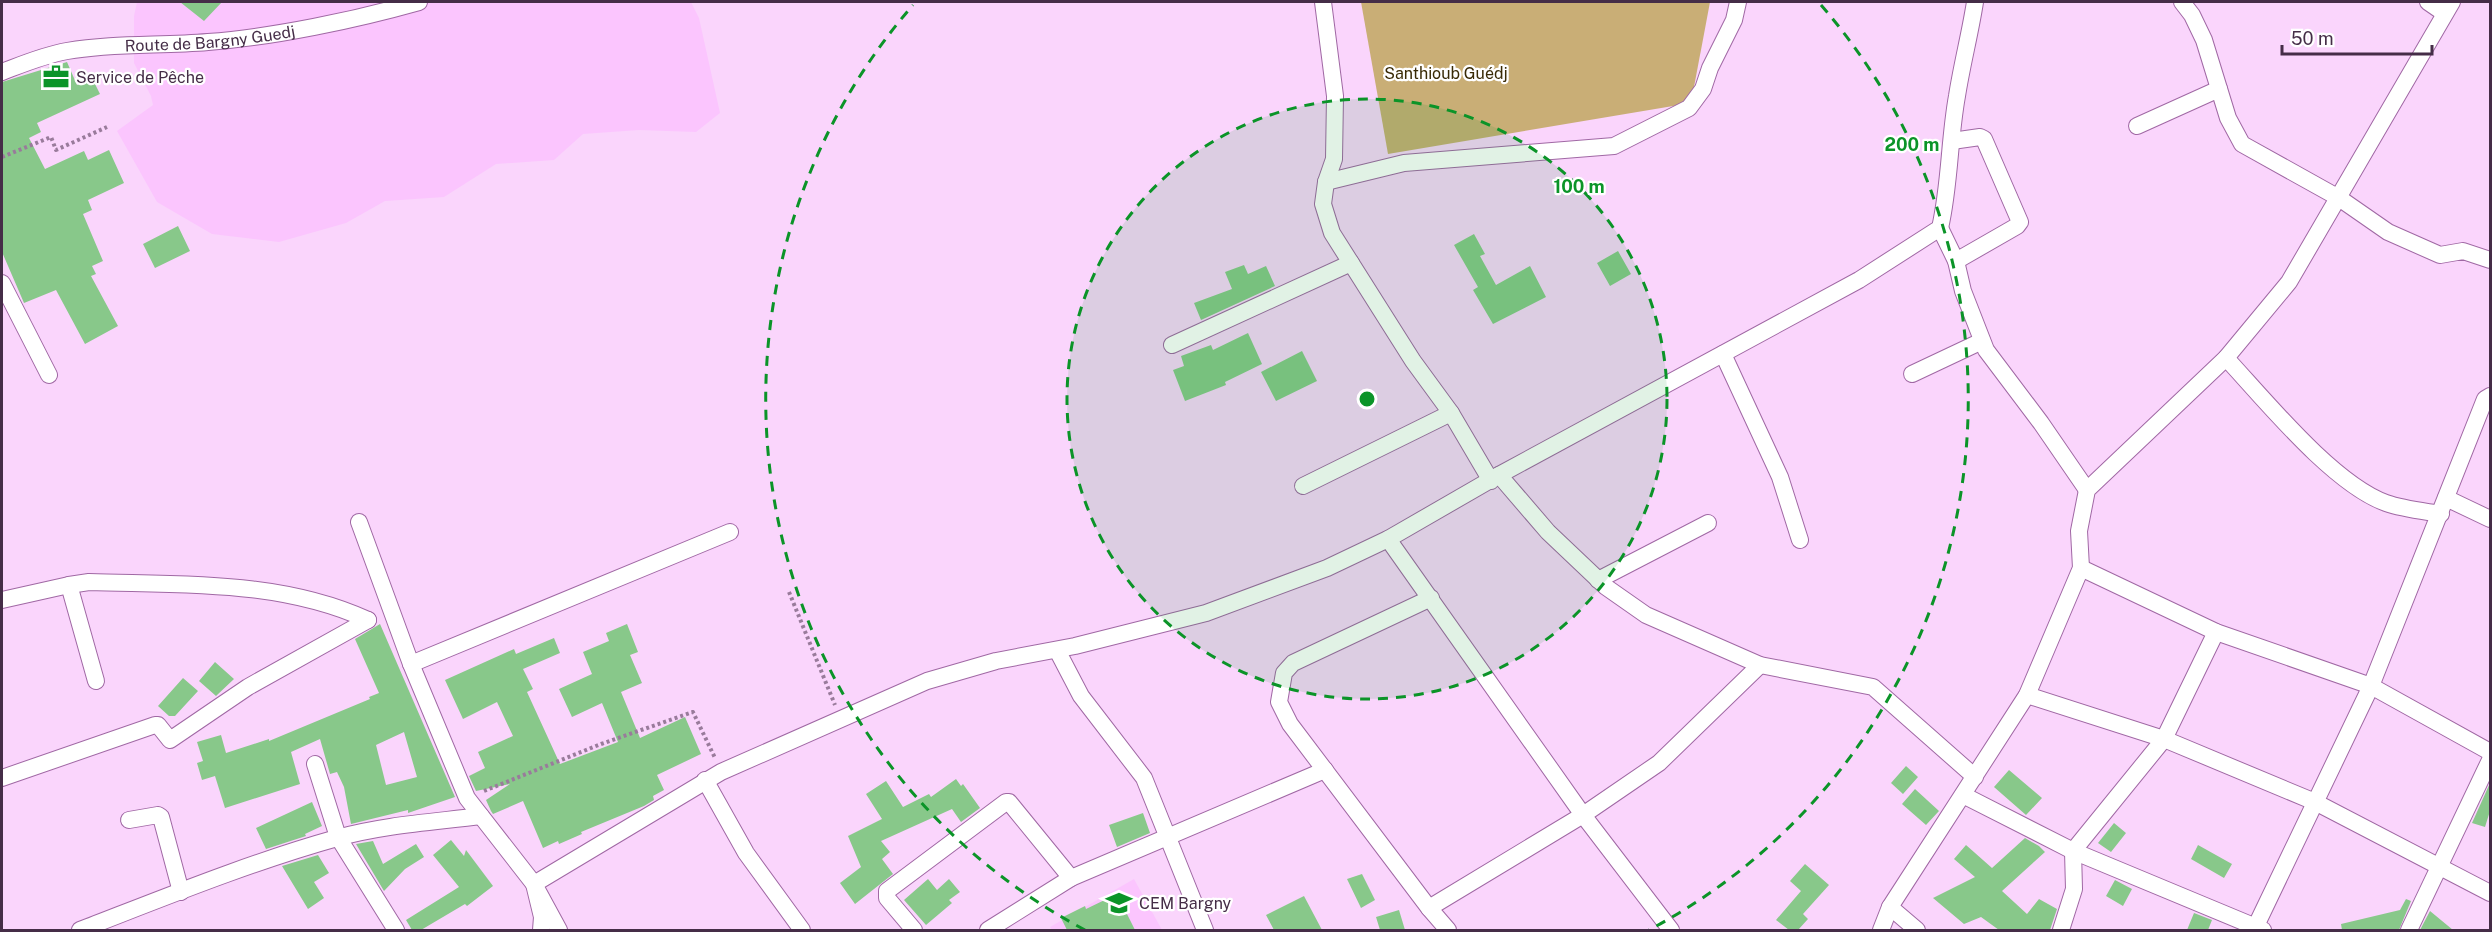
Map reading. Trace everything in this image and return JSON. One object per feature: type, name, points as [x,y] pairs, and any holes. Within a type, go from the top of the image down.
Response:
[{"type":"street","name":"Route de Bargny Guedj","points":[[2,72],[64,51],[210,42],[277,33],[363,16],[418,2]]},
{"type":"street","points":[[1323,2],[1335,104],[1335,159],[1326,182],[1323,204],[1332,233],[1413,361],[1495,478],[1598,580],[1646,615],[1760,665],[1873,687],[1975,777]]},
{"type":"street","points":[[1326,182],[1404,163],[1614,146],[1689,108],[1703,89],[1710,68],[1734,20],[1738,2]]},
{"type":"street","points":[[1975,2],[1970,38],[1956,96],[1946,204],[1940,228],[1956,261],[1963,291],[1986,350],[2041,423],[2087,490]]},
{"type":"street","points":[[2182,2],[2192,15],[2204,40],[2228,118],[2242,144],[2339,198],[2388,232],[2440,255],[2463,251],[2490,260]]},
{"type":"street","points":[[1881,930],[1890,907],[2027,694],[2080,568],[2079,531],[2087,490],[2226,358],[2289,282],[2448,7],[2428,2]]},
{"type":"street","points":[[2137,126],[2220,88]]},
{"type":"street","points":[[1952,141],[1980,137],[1984,139],[2020,222],[2017,226],[1956,261]]},
{"type":"street","points":[[534,884],[705,780],[927,681],[996,661],[1057,650],[1206,613],[1327,568],[1388,539],[1495,478],[1859,280],[1940,228]]},
{"type":"street","points":[[1172,345],[1351,263]]},
{"type":"street","points":[[2,283],[49,375]]},
{"type":"street","points":[[1912,374],[1982,341]]},
{"type":"street","points":[[1723,354],[1780,477],[1800,540]]},
{"type":"street","points":[[2226,358],[2312,449],[2360,491],[2387,504],[2443,506],[2490,519]]},
{"type":"street","points":[[1962,795],[2073,851],[2258,929],[2315,802],[2371,686],[2485,399],[2490,396]]},
{"type":"street","points":[[1303,486],[1451,413]]},
{"type":"street","points":[[359,522],[411,664],[467,798],[534,884],[559,930]]},
{"type":"street","points":[[1598,580],[1708,523]]},
{"type":"street","points":[[411,664],[730,532]]},
{"type":"street","points":[[1388,539],[1583,815],[1670,930]]},
{"type":"street","points":[[2080,568],[2216,632],[2371,686],[2490,752]]},
{"type":"street","points":[[2,600],[89,582],[247,587],[282,592],[342,608],[368,620],[248,687],[170,740],[155,725],[2,778]]},
{"type":"street","points":[[69,585],[96,681]]},
{"type":"street","points":[[1431,598],[1293,663],[1284,673],[1278,702],[1290,724],[1429,908],[1449,930]]},
{"type":"street","points":[[2061,930],[2074,889],[2073,851],[2164,739],[2216,632]]},
{"type":"street","points":[[1057,650],[1080,696],[1144,778],[1205,930]]},
{"type":"street","points":[[1429,908],[1583,815],[1659,763],[1760,665]]},
{"type":"street","points":[[2027,694],[2164,739],[2315,802],[2490,894]]},
{"type":"street","points":[[2409,930],[2490,760]]},
{"type":"street","points":[[315,764],[338,837],[396,930]]},
{"type":"street","points":[[988,930],[1071,878],[1325,770]]},
{"type":"street","points":[[705,780],[746,854],[802,930]]},
{"type":"street","points":[[914,930],[887,898],[887,891],[1006,802],[1009,802],[1071,878]]},
{"type":"street","points":[[129,820],[158,815],[162,818],[181,892]]},
{"type":"street","points":[[80,930],[338,837],[481,816]]},
{"type":"street","points":[[534,884],[542,917],[541,930]]},
{"type":"street","points":[[1890,907],[1917,930]]},
{"type":"path","points":[[2,157],[51,137],[56,150],[107,127]]},
{"type":"path","points":[[789,592],[841,719]]},
{"type":"path","points":[[467,798],[601,744],[693,712],[721,772]]},
{"type":"shaded area","points":[[137,2],[691,2],[699,18],[720,113],[696,132],[639,130],[583,134],[554,160],[496,164],[444,197],[385,201],[346,223],[279,242],[212,234],[157,202],[117,131],[153,105],[151,96],[134,63],[134,16]]},
{"type":"shaded area","name":"CEM Bargny","points":[[1134,879],[1162,930],[1052,930],[1050,927]]},
{"type":"green space","name":"Santhioub Guédj","points":[[1361,2],[1710,2],[1691,103],[1388,154]]},
{"type":"building","points":[[180,2],[222,2],[204,21]]},
{"type":"building","points":[[67,62],[77,85],[92,78],[100,94],[37,123],[41,132],[29,138],[45,169],[84,151],[88,160],[109,150],[124,183],[88,200],[92,210],[83,214],[103,261],[92,266],[96,274],[91,276],[118,326],[85,344],[56,290],[24,303],[2,252],[2,82]]},
{"type":"building","points":[[178,226],[190,251],[155,268],[143,244]]},
{"type":"building","points":[[1474,234],[1485,254],[1480,256],[1496,285],[1530,266],[1546,297],[1493,324],[1473,290],[1478,287],[1454,245]]},
{"type":"building","points":[[1618,251],[1631,274],[1610,286],[1597,263]]},
{"type":"building","points":[[1244,265],[1248,274],[1266,266],[1275,286],[1201,320],[1194,303],[1232,289],[1225,272]]},
{"type":"building","points":[[1248,333],[1262,364],[1225,382],[1226,385],[1185,401],[1173,370],[1184,366],[1181,356],[1211,345],[1213,350]]},
{"type":"building","points":[[1302,351],[1317,381],[1276,401],[1261,372]]},
{"type":"building","points":[[380,624],[455,797],[408,813],[408,810],[351,824],[344,787],[337,772],[330,774],[320,739],[291,752],[300,784],[225,808],[215,776],[202,780],[197,763],[203,761],[197,742],[221,735],[226,753],[269,739],[269,741],[370,699],[369,697],[379,693],[355,639]],"holes":[[[404,732],[417,777],[386,785],[376,745]]]},
{"type":"building","points":[[627,624],[638,652],[630,655],[642,683],[621,692],[640,738],[685,717],[701,754],[657,775],[664,790],[653,796],[654,800],[644,806],[581,832],[582,834],[559,844],[558,841],[543,848],[523,801],[493,814],[491,811],[486,800],[510,784],[476,791],[469,776],[485,768],[478,752],[513,736],[497,702],[463,719],[445,680],[514,649],[516,654],[554,638],[560,653],[523,669],[533,689],[527,692],[560,764],[618,742],[602,703],[572,717],[559,689],[592,674],[583,652],[609,641],[606,633]]},
{"type":"building","points":[[215,662],[234,679],[216,696],[199,681]]},
{"type":"building","points":[[183,678],[198,691],[175,716],[169,716],[158,706]]},
{"type":"building","points":[[1906,766],[1918,777],[1903,794],[1891,783]]},
{"type":"building","points":[[2009,770],[2042,798],[2026,815],[1994,787]]},
{"type":"building","points":[[956,779],[961,786],[963,784],[980,808],[961,822],[952,809],[881,841],[890,852],[882,859],[893,874],[855,904],[840,883],[861,867],[848,836],[882,819],[866,794],[886,781],[903,807],[929,794],[931,797]]},
{"type":"building","points":[[2490,783],[2490,811],[2485,827],[2472,823]]},
{"type":"building","points":[[1915,789],[1939,811],[1926,825],[1902,804]]},
{"type":"building","points":[[312,802],[322,826],[305,834],[306,836],[266,849],[256,828]]},
{"type":"building","points":[[1143,813],[1150,833],[1117,847],[1109,825]]},
{"type":"building","points":[[2114,823],[2126,833],[2111,852],[2098,843]]},
{"type":"building","points":[[2025,838],[2045,852],[2002,891],[2027,914],[2039,899],[2057,909],[2050,930],[1999,930],[1981,917],[1964,924],[1933,898],[1975,877],[1954,859],[1966,845],[1992,868]]},
{"type":"building","points":[[451,840],[464,856],[466,850],[493,886],[467,906],[465,904],[421,930],[412,930],[406,920],[459,887],[433,855]]},
{"type":"building","points":[[373,841],[383,864],[416,844],[424,857],[405,869],[384,891],[356,844]]},
{"type":"building","points":[[2198,845],[2232,864],[2224,878],[2191,859]]},
{"type":"building","points":[[318,855],[329,873],[314,882],[324,898],[308,909],[282,866]]},
{"type":"building","points":[[1805,864],[1829,885],[1803,914],[1808,919],[1798,930],[1789,930],[1776,920],[1801,891],[1790,881]]},
{"type":"building","points":[[1362,874],[1375,900],[1361,908],[1347,879]]},
{"type":"building","points":[[928,879],[937,890],[949,879],[960,892],[949,900],[952,903],[926,925],[904,900]]},
{"type":"building","points":[[2115,880],[2132,889],[2123,906],[2106,896]]},
{"type":"building","points":[[1117,894],[1135,930],[1067,930],[1061,918]]},
{"type":"building","points":[[1304,896],[1322,930],[1274,930],[1266,915]]},
{"type":"building","points":[[2406,899],[2411,901],[2399,930],[2342,930],[2341,924],[2400,910]]},
{"type":"building","points":[[1399,910],[1405,930],[1380,930],[1376,917]]},
{"type":"building","points":[[2430,911],[2453,930],[2420,930]]},
{"type":"building","points":[[2194,913],[2212,920],[2208,930],[2187,930]]},
{"type":"place","name":"Service de Pêche","points":[[56,77]]},
{"type":"place","name":"CEM Bargny","points":[[1119,903]]}]
